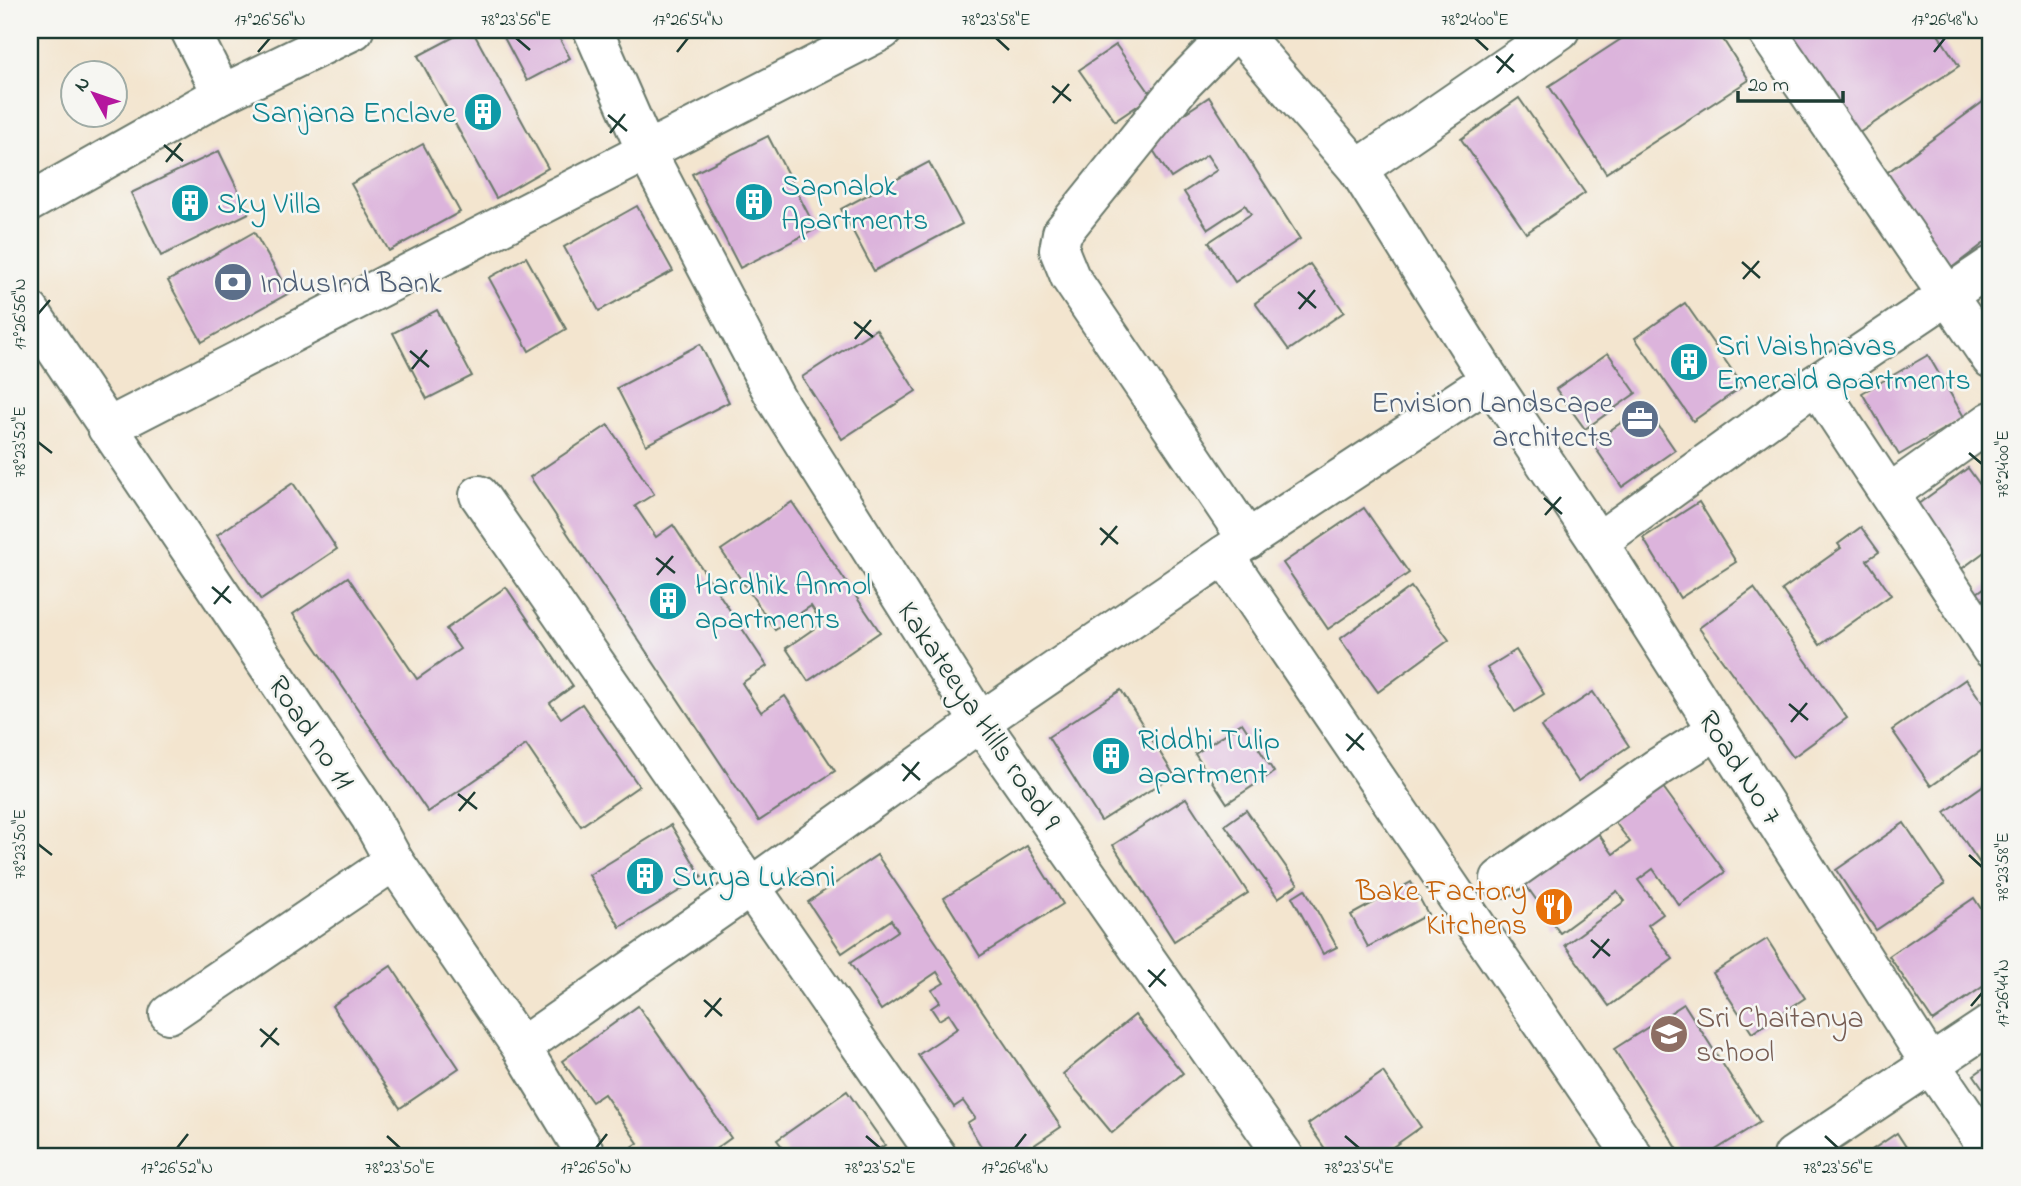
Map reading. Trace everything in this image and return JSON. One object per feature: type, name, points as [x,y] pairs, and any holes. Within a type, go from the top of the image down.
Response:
[{"type":"street","points":[[190,30],[222,94]]},
{"type":"street","points":[[30,202],[222,94],[354,30]]},
{"type":"street","name":"Kakateeya Hills road 9","points":[[593,30],[646,151],[776,399],[980,722],[1284,1156]]},
{"type":"street","points":[[107,428],[883,30]]},
{"type":"street","points":[[1236,30],[1182,84],[1062,233],[1059,250],[1070,277],[1236,547],[1633,1156]]},
{"type":"street","name":"Road No 7","points":[[1236,30],[1358,169],[1490,380],[1598,542],[1931,1065],[1991,1153]]},
{"type":"street","points":[[1358,169],[1560,30]]},
{"type":"street","points":[[1766,30],[1991,359]]},
{"type":"street","points":[[1598,542],[1816,384],[1991,266]]},
{"type":"street","name":"Road no 11","points":[[30,311],[370,817],[394,861],[521,1047],[587,1156]]},
{"type":"street","points":[[521,1047],[980,722],[1236,547],[1490,380]]},
{"type":"street","points":[[1816,384],[1991,649]]},
{"type":"street","points":[[1889,495],[1991,421]]},
{"type":"street","points":[[479,495],[937,1156]]},
{"type":"street","points":[[1500,879],[1657,768],[1717,730]]},
{"type":"street","points":[[169,1014],[394,861]]},
{"type":"street","points":[[1793,1156],[1991,1024]]},
{"type":"building","name":"Sanjana Enclave","points":[[467,30],[472,30],[548,168],[496,198],[418,56]]},
{"type":"building","points":[[500,30],[555,30],[570,58],[527,81]]},
{"type":"building","points":[[1635,30],[1717,30],[1749,80],[1606,173],[1549,86]]},
{"type":"building","points":[[1777,30],[1935,30],[1959,66],[1850,139]]},
{"type":"building","points":[[1116,45],[1152,96],[1115,121],[1079,70]]},
{"type":"building","points":[[1991,96],[1991,238],[1945,273],[1877,180]]},
{"type":"building","points":[[1209,97],[1300,239],[1235,282],[1209,242],[1251,214],[1245,205],[1208,229],[1184,192],[1217,170],[1207,155],[1171,178],[1146,139]]},
{"type":"building","points":[[1519,98],[1585,193],[1526,233],[1461,139]]},
{"type":"building","name":"Sapnalok Apartments","points":[[768,136],[816,229],[740,268],[692,174]]},
{"type":"building","points":[[423,144],[460,212],[389,251],[351,184]]},
{"type":"building","name":"Sky Villa","points":[[219,151],[249,213],[161,256],[131,193]]},
{"type":"building","points":[[929,162],[962,224],[874,271],[841,209]]},
{"type":"building","points":[[637,206],[673,271],[599,311],[564,247]]},
{"type":"building","points":[[254,232],[289,293],[202,342],[168,281]]},
{"type":"building","points":[[526,257],[566,329],[529,351],[489,278]]},
{"type":"building","points":[[1310,264],[1344,312],[1289,350],[1255,303]]},
{"type":"building","name":"Sri Vaishnavas Emerald apartments","points":[[1685,303],[1743,386],[1693,421],[1635,338]]},
{"type":"building","points":[[437,310],[472,376],[427,399],[393,333]]},
{"type":"building","points":[[876,329],[916,391],[842,439],[802,377]]},
{"type":"building","points":[[700,344],[729,402],[646,445],[617,388]]},
{"type":"building","points":[[1608,353],[1636,393],[1585,429],[1556,389]]},
{"type":"building","points":[[1928,355],[1964,417],[1899,455],[1862,393]]},
{"type":"building","points":[[1645,406],[1675,450],[1622,487],[1592,443]]},
{"type":"building","name":"Hardhik Anmol apartments","points":[[608,425],[654,494],[635,506],[656,537],[673,525],[767,666],[742,683],[761,712],[785,696],[835,771],[759,821],[530,477]]},
{"type":"building","points":[[1968,468],[1991,500],[1991,547],[1960,570],[1914,507]]},
{"type":"building","points":[[293,483],[337,549],[261,600],[217,535]]},
{"type":"building","points":[[792,502],[880,632],[808,681],[786,648],[822,623],[811,606],[775,630],[721,550]]},
{"type":"building","points":[[1699,502],[1736,562],[1680,598],[1643,538]]},
{"type":"building","points":[[1364,508],[1409,573],[1328,629],[1283,563]]},
{"type":"building","points":[[1861,527],[1879,552],[1867,560],[1891,595],[1820,645],[1782,590],[1841,548],[1838,544]]},
{"type":"building","points":[[348,577],[417,679],[460,649],[446,629],[506,587],[573,686],[550,703],[561,718],[582,704],[639,786],[581,826],[526,745],[428,812],[293,614]]},
{"type":"building","points":[[1991,583],[1991,613],[1977,593]]},
{"type":"building","points":[[1411,587],[1449,640],[1378,692],[1340,639]]},
{"type":"building","points":[[1754,588],[1847,718],[1793,757],[1699,628]]},
{"type":"building","points":[[1516,650],[1544,694],[1515,712],[1487,668]]},
{"type":"building","points":[[1966,679],[1991,715],[1991,744],[1931,786],[1892,730]]},
{"type":"building","name":"Riddhi Tulip apartment","points":[[1121,690],[1174,775],[1101,821],[1048,737]]},
{"type":"building","points":[[1593,692],[1629,746],[1578,781],[1541,727]]},
{"type":"building","points":[[1242,723],[1274,772],[1227,803],[1195,754]]},
{"type":"building","points":[[1991,780],[1991,853],[1979,862],[1945,812]]},
{"type":"building","points":[[1660,783],[1725,872],[1679,905],[1653,869],[1638,880],[1663,914],[1648,925],[1673,959],[1609,1006],[1565,945],[1625,901],[1617,891],[1560,933],[1520,877],[1592,825],[1613,854],[1630,842],[1612,818]]},
{"type":"building","points":[[1186,798],[1248,893],[1174,941],[1113,845]]},
{"type":"building","points":[[1246,810],[1298,884],[1278,898],[1225,825]]},
{"type":"building","points":[[1904,823],[1945,884],[1876,930],[1836,870]]},
{"type":"building","name":"Surya Lukani","points":[[671,825],[702,877],[620,927],[589,875]]},
{"type":"building","points":[[1027,846],[1063,904],[980,956],[944,898]]},
{"type":"building","points":[[877,855],[1061,1127],[1018,1156],[987,1156],[967,1123],[975,1118],[963,1101],[954,1107],[918,1055],[958,1028],[949,1014],[939,1020],[931,1008],[940,1002],[932,990],[944,983],[937,972],[881,1010],[850,963],[898,931],[891,920],[842,953],[808,902]]},
{"type":"building","points":[[1411,882],[1428,914],[1368,947],[1351,915]]},
{"type":"building","points":[[1305,889],[1337,947],[1323,954],[1292,897]]},
{"type":"building","points":[[1974,898],[1991,924],[1991,981],[1933,1021],[1889,956]]},
{"type":"building","points":[[1767,939],[1805,998],[1752,1033],[1713,973]]},
{"type":"building","points":[[391,966],[459,1068],[400,1108],[332,1006]]},
{"type":"building","points":[[1684,1004],[1760,1122],[1706,1156],[1682,1156],[1614,1049]]},
{"type":"building","points":[[638,1006],[731,1138],[706,1156],[619,1156],[638,1143],[604,1094],[592,1102],[562,1061]]},
{"type":"building","points":[[1135,1015],[1183,1073],[1112,1133],[1063,1074]]},
{"type":"building","points":[[1991,1063],[1991,1100],[1974,1075]]},
{"type":"building","points":[[1383,1072],[1421,1127],[1380,1156],[1330,1156],[1308,1124]]},
{"type":"building","points":[[847,1091],[885,1145],[868,1156],[789,1156],[777,1140]]},
{"type":"building","points":[[1897,1133],[1912,1156],[1863,1156]]},
{"type":"place","name":"Sanjana Enclave","points":[[483,112]]},
{"type":"place","name":"Sapnalok Apartments","points":[[754,202]]},
{"type":"place","name":"Sky Villa","points":[[190,203]]},
{"type":"place","name":"IndusInd Bank","points":[[233,282]]},
{"type":"place","name":"Sri Vaishnavas Emerald apartments","points":[[1689,362]]},
{"type":"place","name":"Envision Landscape architects","points":[[1640,419]]},
{"type":"place","name":"Hardhik Anmol apartments","points":[[668,601]]},
{"type":"place","name":"Riddhi Tulip apartment","points":[[1111,756]]},
{"type":"place","name":"Surya Lukani","points":[[645,876]]},
{"type":"place","name":"Bake Factory Kitchens","points":[[1554,907]]},
{"type":"place","name":"Sri Chaitanya school","points":[[1669,1034]]}]
